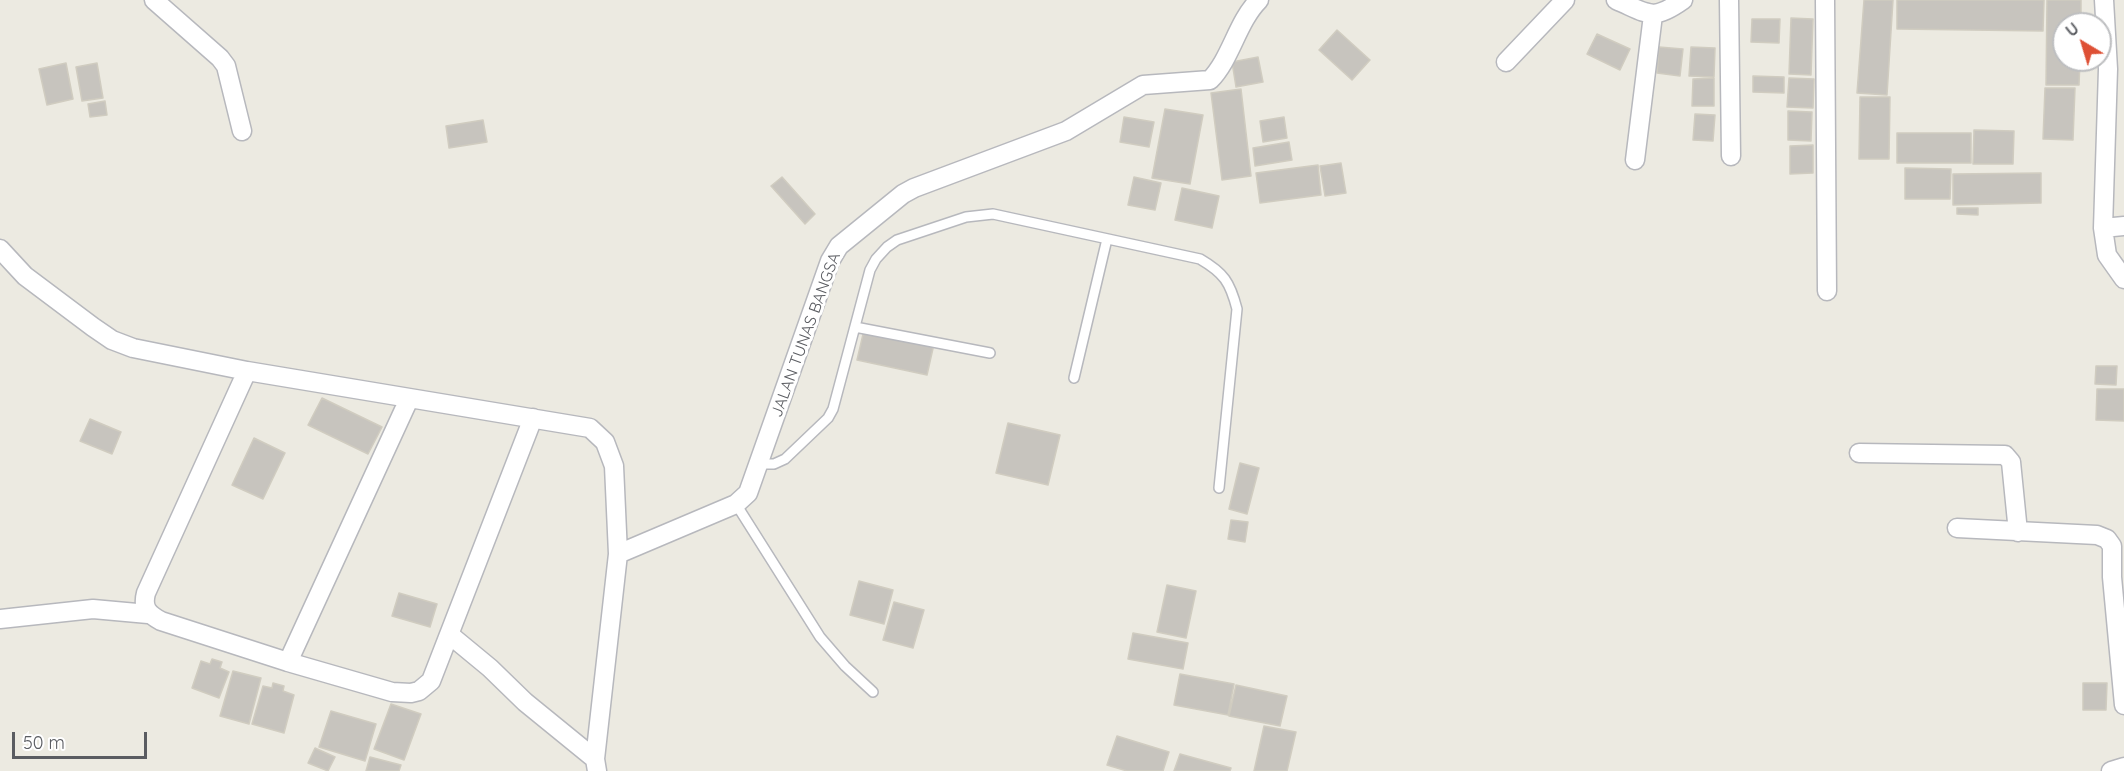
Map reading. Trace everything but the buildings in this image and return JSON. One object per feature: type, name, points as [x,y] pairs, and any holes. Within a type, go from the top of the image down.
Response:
[{"type":"street","points":[[154,0],[220,58],[226,66],[242,131]]},
{"type":"street","name":"JALAN TUNAS BANGSA","points":[[736,504],[748,493],[760,464],[830,261],[839,246],[903,194],[914,188],[1066,131],[1143,85],[1210,80],[1218,70],[1250,10],[1259,0]]},
{"type":"street","points":[[1506,62],[1565,0]]},
{"type":"street","points":[[1616,0],[1653,15],[1668,11],[1683,0]]},
{"type":"street","points":[[1729,0],[1731,156]]},
{"type":"street","points":[[1825,0],[1827,291]]},
{"type":"street","points":[[2104,0],[2116,69],[2103,228],[2107,255],[2124,279]]},
{"type":"street","points":[[1635,160],[1653,15]]},
{"type":"street","points":[[2103,228],[2124,226]]},
{"type":"street","points":[[0,249],[25,276],[112,340],[133,348],[247,371],[590,428],[605,442],[614,466],[618,554],[596,765]]},
{"type":"street","points":[[148,614],[145,606],[146,593],[247,371]]},
{"type":"street","points":[[288,662],[409,399]]},
{"type":"street","points":[[0,619],[93,609],[148,614],[161,621],[288,662],[392,692],[419,691],[431,681],[533,418]]},
{"type":"street","points":[[1859,453],[2005,455],[2011,462],[2018,532]]},
{"type":"street","points":[[618,554],[736,504]]},
{"type":"street","points":[[1957,528],[2097,535],[2107,539],[2112,546],[2112,577],[2124,705]]},
{"type":"street","points":[[450,635],[490,668],[596,765]]},
{"type":"street","points":[[2111,771],[2124,767]]},
{"type":"lane","points":[[760,464],[774,464],[785,459],[828,418],[833,410],[870,270],[887,247],[897,240],[966,218],[993,214],[1200,259],[1218,269],[1232,289],[1237,309],[1219,488]]},
{"type":"lane","points":[[1074,378],[1107,239]]},
{"type":"lane","points":[[855,327],[990,354]]},
{"type":"lane","points":[[736,504],[820,637],[845,666],[873,692]]}]
